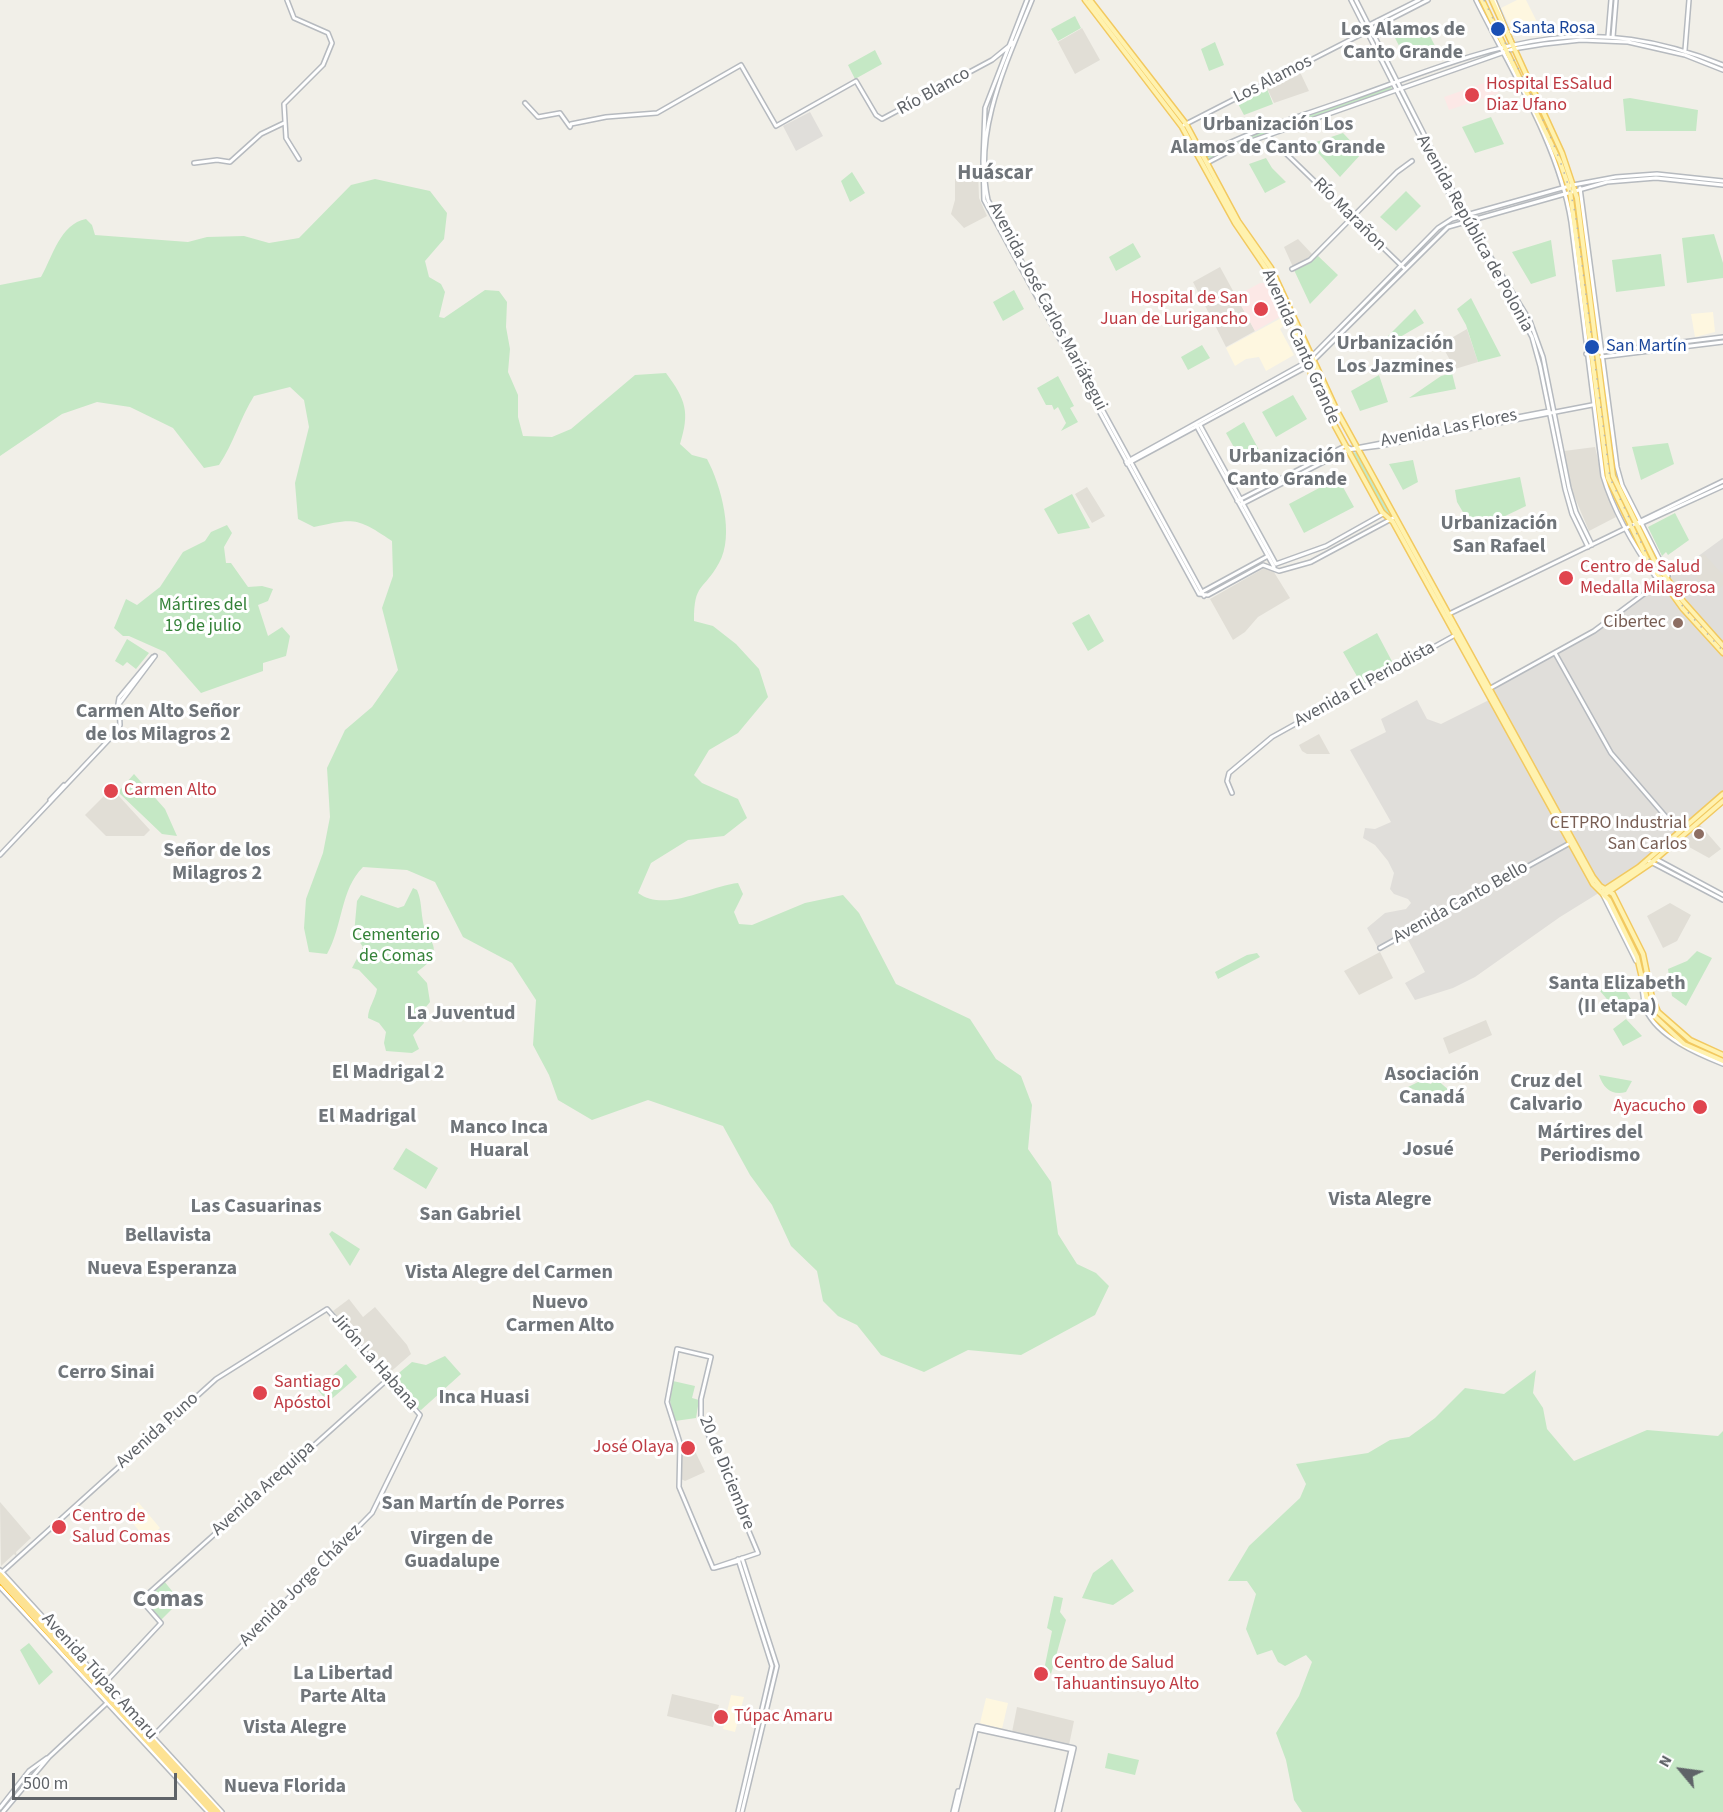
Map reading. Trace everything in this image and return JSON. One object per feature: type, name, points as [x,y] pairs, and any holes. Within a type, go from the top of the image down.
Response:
[{"type":"highway","name":"Avenida Túpac Amaru","points":[[1,1573],[220,1812]]},
{"type":"highway","name":"Avenida Túpac Amaru","points":[[0,1580],[212,1812]]},
{"type":"highway","points":[[39,1624],[57,1649]]},
{"type":"main road","name":"Avenida Canto Grande","points":[[1085,0],[1184,125]]},
{"type":"main road","name":"Avenida Canto Grande","points":[[1090,0],[1184,125],[1244,233],[1278,286],[1312,378],[1339,435],[1383,514],[1393,518]]},
{"type":"main road","points":[[1482,0],[1560,162],[1569,189],[1576,221],[1589,356],[1606,471],[1628,528],[1640,549],[1723,653]]},
{"type":"main road","points":[[1493,0],[1562,153],[1600,354],[1612,470],[1664,579]]},
{"type":"main road","name":"Avenida Canto Grande","points":[[1287,308],[1393,518],[1449,614],[1457,634]]},
{"type":"main road","points":[[1312,378],[1320,375]]},
{"type":"main road","points":[[1339,435],[1345,436],[1348,431]]},
{"type":"main road","name":"Avenida Canto Grande","points":[[1399,528],[1572,842],[1604,892],[1638,960],[1650,1012],[1686,1046],[1723,1063]]},
{"type":"main road","points":[[1697,620],[1723,645]]},
{"type":"main road","points":[[1604,892],[1651,860],[1723,794]]},
{"type":"main road","points":[[1604,892],[1610,891],[1651,860],[1723,801]]},
{"type":"main road","points":[[1610,891],[1646,961],[1652,998],[1658,1012],[1690,1040],[1723,1055]]},
{"type":"street","points":[[287,0],[294,18],[328,33],[332,48],[323,65],[286,100],[284,123],[286,138],[299,159]]},
{"type":"street","name":"Avenida José Carlos Mariátegui","points":[[1027,0],[985,108],[982,188],[988,209],[1200,593],[1204,596],[1260,566],[1275,566]]},
{"type":"street","name":"Avenida José Carlos Mariátegui","points":[[986,121],[1032,0]]},
{"type":"street","name":"Avenida República de Polonia","points":[[1353,0],[1462,215],[1463,222],[1509,293],[1532,337],[1569,488],[1590,546]]},
{"type":"street","name":"Los Alamos","points":[[1184,125],[1419,0]]},
{"type":"street","name":"Los Alamos","points":[[1367,29],[1428,0]]},
{"type":"street","points":[[1476,0],[1499,47],[1506,53]]},
{"type":"street","points":[[1610,39],[1611,0]]},
{"type":"street","points":[[1610,39],[1616,0]]},
{"type":"street","points":[[1685,53],[1689,0]]},
{"type":"street","points":[[1201,157],[1235,139],[1499,47],[1562,37],[1610,39],[1685,53],[1723,65]]},
{"type":"street","name":"Río Blanco","points":[[525,103],[538,117],[560,113],[570,127],[571,124],[588,119],[657,114],[741,65],[776,126],[856,81],[876,115],[882,119],[992,60],[1016,41]]},
{"type":"street","points":[[1204,164],[1237,146],[1506,53],[1514,46]]},
{"type":"street","points":[[1685,53],[1723,70]]},
{"type":"street","name":"Río Blanco","points":[[992,60],[1004,72]]},
{"type":"street","points":[[194,163],[217,160],[230,162],[261,134],[284,123]]},
{"type":"street","name":"Río Marañon","points":[[1268,136],[1405,269]]},
{"type":"street","points":[[1292,269],[1310,260],[1397,172],[1412,161]]},
{"type":"street","points":[[1128,462],[1308,364],[1438,228],[1462,215],[1584,185],[1644,178],[1723,183]]},
{"type":"street","points":[[1313,358],[1444,230],[1468,220],[1584,185]]},
{"type":"street","points":[[1580,188],[1600,354]]},
{"type":"street","name":"Avenida República de Polonia","points":[[1462,215],[1468,220],[1530,321],[1541,350],[1550,412]]},
{"type":"street","points":[[1628,528],[1603,476],[1589,356],[1723,340]]},
{"type":"street","name":"Avenida Las Flores","points":[[1346,448],[1358,449],[1593,405]]},
{"type":"street","points":[[1197,425],[1273,558],[1275,566]]},
{"type":"street","points":[[1240,502],[1346,448]]},
{"type":"street","points":[[1639,523],[1723,481]]},
{"type":"street","points":[[1449,614],[1628,528],[1723,486]]},
{"type":"street","points":[[1240,502],[1267,556],[1279,571],[1311,562],[1393,518]]},
{"type":"street","points":[[1275,566],[1326,546],[1383,514]]},
{"type":"street","points":[[1200,593],[1267,556],[1273,558]]},
{"type":"street","points":[[1488,689],[1594,631],[1664,579]]},
{"type":"street","name":"Avenida El Periodista","points":[[1232,793],[1227,778],[1229,773],[1272,737],[1457,634]]},
{"type":"street","points":[[1555,653],[1615,760],[1679,832]]},
{"type":"street","points":[[154,656],[119,704],[120,723],[118,730],[0,853],[116,730],[119,723],[117,703],[154,656]]},
{"type":"street","name":"Avenida Canto Bello","points":[[1380,948],[1572,842]]},
{"type":"street","points":[[1651,860],[1723,895]]},
{"type":"street","points":[[1651,860],[1723,900]]},
{"type":"street","name":"Jirón La Habana","points":[[327,1309],[420,1415]]},
{"type":"street","name":"Avenida Puno","points":[[1,1573],[216,1379],[327,1309]]},
{"type":"street","name":"20 de Diciembre","points":[[677,1349],[711,1357],[701,1399],[701,1417],[758,1553],[740,1560],[713,1568],[680,1491],[680,1443],[667,1401],[677,1349]]},
{"type":"street","name":"Avenida Arequipa","points":[[104,1684],[161,1623],[141,1600],[388,1379]]},
{"type":"street","name":"Avenida Jorge Chávez","points":[[153,1736],[372,1514],[420,1415]]},
{"type":"street","points":[[740,1560],[776,1663],[740,1812]]},
{"type":"street","points":[[740,1560],[772,1666],[740,1812]]},
{"type":"street","name":"Avenida Túpac Amaru","points":[[1,1573],[153,1736],[220,1812]]},
{"type":"street","name":"Avenida Túpac Amaru","points":[[0,1587],[208,1812]]},
{"type":"street","points":[[3,1812],[49,1757],[107,1703]]},
{"type":"street","points":[[955,1812],[977,1727],[1072,1749],[1058,1812]]},
{"type":"street","points":[[0,1808],[28,1771],[49,1757]]},
{"type":"shaded area","points":[[1517,0],[1526,0],[1539,26],[1514,34],[1501,8]]},
{"type":"shaded area","points":[[1082,28],[1100,60],[1075,74],[1058,42]]},
{"type":"shaded area","points":[[1299,70],[1309,91],[1274,103],[1266,86]]},
{"type":"shaded area","name":"Hospital EsSalud Diaz Ufano","points":[[1493,80],[1499,93],[1449,110],[1444,97]]},
{"type":"shaded area","points":[[810,112],[823,136],[796,151],[783,126]]},
{"type":"shaded area","points":[[978,168],[979,198],[987,216],[964,228],[951,214],[955,200],[955,179]]},
{"type":"shaded area","points":[[1298,239],[1313,255],[1307,261],[1293,267],[1284,247]]},
{"type":"shaded area","points":[[1220,267],[1255,331],[1226,347],[1193,282]]},
{"type":"shaded area","name":"Hospital de San Juan de Lurigancho","points":[[1260,283],[1265,283],[1283,315],[1255,331],[1236,296]]},
{"type":"shaded area","points":[[1713,312],[1715,332],[1695,337],[1691,314]]},
{"type":"shaded area","points":[[1285,316],[1288,322],[1280,329],[1294,355],[1266,371],[1259,357],[1246,359],[1235,366],[1226,348]]},
{"type":"shaded area","points":[[1467,329],[1478,362],[1455,369],[1441,344]]},
{"type":"shaded area","points":[[1595,447],[1603,481],[1616,517],[1589,531],[1572,491],[1564,451]]},
{"type":"shaded area","points":[[1087,487],[1105,516],[1092,523],[1075,494]]},
{"type":"shaded area","points":[[1723,538],[1723,797],[1644,865],[1560,917],[1475,977],[1453,988],[1415,1000],[1405,983],[1425,972],[1406,936],[1379,950],[1367,928],[1385,913],[1406,909],[1411,903],[1408,899],[1394,894],[1390,889],[1394,873],[1388,861],[1375,845],[1363,838],[1365,828],[1375,829],[1391,822],[1350,750],[1386,732],[1381,719],[1417,700],[1427,719],[1441,724],[1493,698],[1491,689],[1592,634]]},
{"type":"shaded area","points":[[1704,554],[1723,575],[1723,585],[1711,596],[1688,565]]},
{"type":"shaded area","points":[[1266,567],[1272,569],[1290,598],[1258,617],[1245,632],[1233,640],[1210,599]]},
{"type":"shaded area","points":[[1319,734],[1330,754],[1307,754],[1302,751],[1299,745]]},
{"type":"shaded area","points":[[106,794],[112,799],[117,794],[150,830],[144,836],[106,836],[85,815]]},
{"type":"shaded area","name":"CETPRO Industrial San Carlos","points":[[1700,825],[1721,849],[1709,858],[1680,842]]},
{"type":"shaded area","points":[[1670,903],[1691,915],[1677,941],[1663,948],[1647,916]]},
{"type":"shaded area","points":[[1380,952],[1393,978],[1359,995],[1344,971]]},
{"type":"shaded area","points":[[1486,1020],[1492,1035],[1449,1054],[1443,1038]]},
{"type":"shaded area","points":[[349,1299],[363,1317],[375,1307],[407,1345],[411,1354],[387,1375],[333,1311]]},
{"type":"shaded area","points":[[694,1449],[705,1472],[685,1481],[681,1479],[681,1454]]},
{"type":"shaded area","points":[[0,1502],[31,1538],[16,1552],[17,1557],[14,1554],[1,1566]]},
{"type":"shaded area","points":[[138,1502],[160,1528],[147,1540],[125,1514]]},
{"type":"shaded area","points":[[672,1694],[719,1705],[713,1727],[667,1716]]},
{"type":"shaded area","points":[[731,1695],[744,1697],[735,1732],[723,1729]]},
{"type":"shaded area","points":[[986,1698],[1008,1703],[1002,1729],[980,1723]]},
{"type":"shaded area","points":[[1017,1707],[1074,1721],[1069,1745],[1012,1732]]},
{"type":"green space","points":[[1075,16],[1081,28],[1058,41],[1051,29]]},
{"type":"green space","points":[[1424,24],[1436,48],[1406,59],[1395,38]]},
{"type":"green space","points":[[1215,42],[1224,65],[1209,71],[1201,49]]},
{"type":"green space","points":[[875,50],[882,64],[855,79],[848,65]]},
{"type":"green space","points":[[1266,86],[1273,104],[1244,115],[1236,100]]},
{"type":"green space","points":[[1391,86],[1392,90],[1238,143],[1206,161],[1204,157],[1236,140]]},
{"type":"green space","points":[[1630,98],[1698,110],[1696,131],[1626,131],[1623,99]]},
{"type":"green space","points":[[1491,117],[1504,144],[1475,153],[1462,127]]},
{"type":"green space","points":[[1343,133],[1362,153],[1340,177],[1310,144]]},
{"type":"green space","points":[[1266,158],[1286,182],[1265,193],[1249,164]]},
{"type":"green space","points":[[852,172],[865,193],[850,202],[841,181]]},
{"type":"green space","points":[[375,179],[430,191],[447,213],[444,239],[425,261],[429,277],[441,284],[445,292],[439,317],[444,318],[485,290],[499,291],[507,302],[506,327],[510,349],[508,372],[518,395],[518,417],[523,436],[552,437],[571,429],[635,375],[666,373],[678,391],[684,407],[685,423],[680,444],[692,455],[707,459],[717,482],[726,525],[724,552],[713,572],[700,588],[694,608],[694,621],[713,626],[736,644],[759,669],[768,697],[738,733],[709,750],[694,775],[702,783],[738,799],[747,818],[724,836],[688,840],[651,863],[638,893],[661,900],[674,899],[738,883],[743,894],[734,912],[739,924],[752,925],[805,903],[843,895],[859,913],[896,984],[970,1019],[996,1059],[1021,1076],[1032,1105],[1028,1149],[1051,1182],[1058,1234],[1077,1264],[1096,1273],[1109,1286],[1095,1315],[1021,1355],[968,1350],[924,1372],[881,1355],[857,1325],[838,1316],[823,1301],[817,1271],[791,1246],[772,1205],[750,1175],[723,1126],[648,1100],[592,1120],[558,1100],[549,1075],[533,1045],[536,1000],[512,963],[463,937],[435,882],[407,870],[363,867],[350,886],[327,954],[309,952],[304,928],[306,899],[323,853],[330,817],[327,768],[345,730],[372,707],[398,670],[382,608],[393,576],[392,541],[371,527],[355,522],[338,522],[314,527],[298,519],[295,483],[309,427],[304,400],[290,387],[254,396],[219,465],[204,468],[173,428],[130,407],[97,402],[62,414],[0,456],[0,285],[41,277],[64,234],[77,222],[86,219],[92,225],[95,235],[188,242],[207,237],[244,236],[269,243],[299,238],[351,185]]},
{"type":"green space","points":[[1406,191],[1421,206],[1396,231],[1380,217]]},
{"type":"green space","points":[[1714,234],[1723,263],[1723,278],[1687,283],[1682,238]]},
{"type":"green space","points":[[1551,240],[1556,276],[1531,284],[1512,252]]},
{"type":"green space","points":[[1133,243],[1141,257],[1116,271],[1109,257]]},
{"type":"green space","points":[[1661,254],[1665,286],[1616,292],[1612,260]]},
{"type":"green space","points":[[1317,255],[1338,275],[1310,304],[1294,270],[1307,264]]},
{"type":"green space","points":[[1014,290],[1024,309],[1003,321],[993,302]]},
{"type":"green space","points":[[1471,298],[1501,356],[1478,362],[1466,325],[1457,309]]},
{"type":"green space","points":[[1415,309],[1424,323],[1383,347],[1383,341]]},
{"type":"green space","points":[[1202,345],[1210,358],[1188,370],[1181,357]]},
{"type":"green space","points":[[1452,373],[1456,389],[1409,398],[1441,376]]},
{"type":"green space","points":[[1379,375],[1388,402],[1360,411],[1351,391]]},
{"type":"green space","points":[[1058,376],[1074,406],[1070,408],[1078,422],[1061,431],[1066,423],[1058,407],[1054,410],[1052,405],[1046,405],[1037,388]]},
{"type":"green space","points":[[1293,395],[1307,419],[1276,437],[1262,412]]},
{"type":"green space","points":[[1244,422],[1259,450],[1241,460],[1226,433]]},
{"type":"green space","points":[[1668,443],[1674,464],[1641,480],[1632,447]]},
{"type":"green space","points":[[1358,452],[1391,517],[1385,514],[1351,453]]},
{"type":"green space","points":[[1413,460],[1418,482],[1403,490],[1389,464]]},
{"type":"green space","points":[[1520,477],[1526,506],[1474,531],[1457,502],[1455,490]]},
{"type":"green space","points":[[1338,478],[1354,507],[1304,533],[1289,504]]},
{"type":"green space","points":[[1072,494],[1090,528],[1058,534],[1044,509]]},
{"type":"green space","points":[[1675,513],[1689,540],[1668,555],[1666,552],[1662,556],[1648,527]]},
{"type":"green space","name":"Mártires del 19 de julio","points":[[227,525],[232,533],[224,547],[226,563],[231,563],[248,587],[262,586],[273,589],[268,601],[258,605],[268,636],[282,627],[290,636],[286,656],[263,663],[263,671],[201,693],[165,652],[129,636],[123,636],[114,628],[126,599],[137,605],[160,587],[183,552],[205,541],[211,532]]},
{"type":"green space","points":[[1089,614],[1104,641],[1088,651],[1072,623]]},
{"type":"green space","points":[[1377,633],[1395,667],[1362,685],[1343,652]]},
{"type":"green space","points":[[127,639],[149,653],[136,669],[127,662],[123,666],[115,661]]},
{"type":"green space","points":[[134,774],[165,809],[177,836],[162,834],[118,792]]},
{"type":"green space","name":"Cementerio de Comas","points":[[413,888],[419,895],[424,927],[434,948],[427,964],[417,972],[427,983],[430,1002],[421,1013],[424,1023],[413,1035],[419,1049],[412,1053],[386,1051],[384,1043],[386,1032],[379,1023],[368,1018],[377,989],[359,970],[352,968],[363,947],[354,934],[357,901],[361,895],[398,908],[404,906]]},
{"type":"green space","points":[[1697,951],[1712,958],[1686,1006],[1672,996],[1668,969],[1687,961]]},
{"type":"green space","points":[[1257,953],[1260,957],[1218,979],[1215,972],[1247,955]]},
{"type":"green space","points":[[1618,977],[1632,1001],[1618,1012],[1600,991]]},
{"type":"green space","points":[[1626,1019],[1642,1036],[1623,1046],[1613,1029]]},
{"type":"green space","points":[[1599,1075],[1632,1081],[1626,1092],[1616,1093],[1603,1084]]},
{"type":"green space","points":[[1435,1078],[1451,1092],[1432,1097],[1408,1087],[1420,1081],[1431,1084]]},
{"type":"green space","points":[[406,1148],[438,1168],[426,1189],[393,1169]]},
{"type":"green space","points":[[332,1231],[360,1249],[350,1266],[329,1234]]},
{"type":"green space","points":[[445,1356],[461,1374],[421,1410],[418,1409],[394,1377],[412,1362],[426,1365]]},
{"type":"green space","points":[[346,1364],[357,1377],[328,1402],[317,1389]]},
{"type":"green space","points":[[1536,1370],[1533,1393],[1543,1408],[1547,1429],[1574,1461],[1647,1430],[1718,1436],[1723,1431],[1723,1812],[1302,1812],[1294,1800],[1286,1760],[1276,1733],[1299,1696],[1312,1662],[1306,1655],[1285,1666],[1278,1662],[1272,1650],[1257,1655],[1246,1629],[1256,1594],[1247,1581],[1228,1581],[1249,1546],[1300,1498],[1306,1484],[1296,1464],[1368,1453],[1390,1440],[1409,1437],[1435,1418],[1465,1388],[1504,1394]]},
{"type":"green space","points":[[673,1381],[695,1386],[692,1398],[699,1400],[696,1418],[675,1421],[670,1401]]},
{"type":"green space","points":[[1112,1559],[1134,1591],[1113,1605],[1082,1598],[1093,1573]]},
{"type":"green space","points":[[164,1581],[180,1601],[161,1620],[143,1599]]},
{"type":"green space","points":[[1054,1596],[1063,1598],[1060,1612],[1066,1620],[1051,1674],[1045,1665],[1052,1631],[1047,1628]]},
{"type":"green space","points":[[29,1643],[53,1672],[39,1685],[20,1650]]},
{"type":"green space","points":[[1108,1753],[1139,1760],[1135,1775],[1105,1768]]},
{"type":"railway","points":[[1484,0],[1550,135],[1570,190],[1576,218],[1610,478],[1649,559],[1684,608],[1723,651]]},
{"type":"place","name":"Santa Rosa","points":[[1498,29]]},
{"type":"place","name":"Hospital EsSalud Diaz Ufano","points":[[1472,95]]},
{"type":"place","name":"Hospital de San Juan de Lurigancho","points":[[1261,309]]},
{"type":"place","name":"San Martín","points":[[1592,347]]},
{"type":"place","name":"Centro de Salud Medalla Milagrosa","points":[[1566,578]]},
{"type":"place","name":"Cibertec","points":[[1678,623]]},
{"type":"place","name":"Carmen Alto","points":[[111,791]]},
{"type":"place","name":"CETPRO Industrial San Carlos","points":[[1699,834]]},
{"type":"place","name":"Ayacucho","points":[[1700,1107]]},
{"type":"place","name":"Santiago Apóstol","points":[[260,1393]]},
{"type":"place","name":"José Olaya","points":[[688,1448]]},
{"type":"place","name":"Centro de Salud Comas","points":[[59,1527]]},
{"type":"place","name":"Centro de Salud Tahuantinsuyo Alto","points":[[1041,1674]]},
{"type":"place","name":"Túpac Amaru","points":[[721,1717]]},
{"type":"district","name":"Los Alamos de Canto Grande","points":[[1403,42]]},
{"type":"district","name":"Urbanización Los Alamos de Canto Grande","points":[[1278,138]]},
{"type":"district","name":"Huáscar","points":[[995,174]]},
{"type":"district","name":"Urbanización Los Jazmines","points":[[1395,356]]},
{"type":"district","name":"Urbanización Canto Grande","points":[[1287,470]]},
{"type":"district","name":"Urbanización San Rafael","points":[[1499,536]]},
{"type":"district","name":"Carmen Alto Señor de los Milagros 2","points":[[158,724]]},
{"type":"district","name":"Señor de los Milagros 2","points":[[217,864]]},
{"type":"district","name":"Santa Elizabeth (II etapa)","points":[[1617,996]]},
{"type":"district","name":"La Juventud","points":[[461,1015]]},
{"type":"district","name":"El Madrigal 2","points":[[388,1074]]},
{"type":"district","name":"Asociación Canadá","points":[[1432,1088]]},
{"type":"district","name":"Cruz del Calvario","points":[[1546,1094]]},
{"type":"district","name":"El Madrigal","points":[[367,1118]]},
{"type":"district","name":"Manco Inca Huaral","points":[[499,1140]]},
{"type":"district","name":"Mártires del Periodismo","points":[[1590,1146]]},
{"type":"district","name":"Josué","points":[[1428,1151]]},
{"type":"district","name":"Vista Alegre","points":[[1380,1201]]},
{"type":"district","name":"Las Casuarinas","points":[[256,1208]]},
{"type":"district","name":"San Gabriel","points":[[470,1216]]},
{"type":"district","name":"Bellavista","points":[[168,1237]]},
{"type":"district","name":"Nueva Esperanza","points":[[162,1270]]},
{"type":"district","name":"Vista Alegre del Carmen","points":[[509,1274]]},
{"type":"district","name":"Nuevo Carmen Alto","points":[[560,1316]]},
{"type":"district","name":"Cerro Sinai","points":[[106,1374]]},
{"type":"district","name":"Inca Huasi","points":[[484,1399]]},
{"type":"district","name":"San Martín de Porres","points":[[473,1505]]},
{"type":"district","name":"Virgen de Guadalupe","points":[[452,1552]]},
{"type":"district","name":"Comas","points":[[168,1601]]},
{"type":"district","name":"La Libertad Parte Alta","points":[[343,1686]]},
{"type":"district","name":"Vista Alegre","points":[[295,1729]]},
{"type":"district","name":"Nueva Florida","points":[[285,1788]]}]
